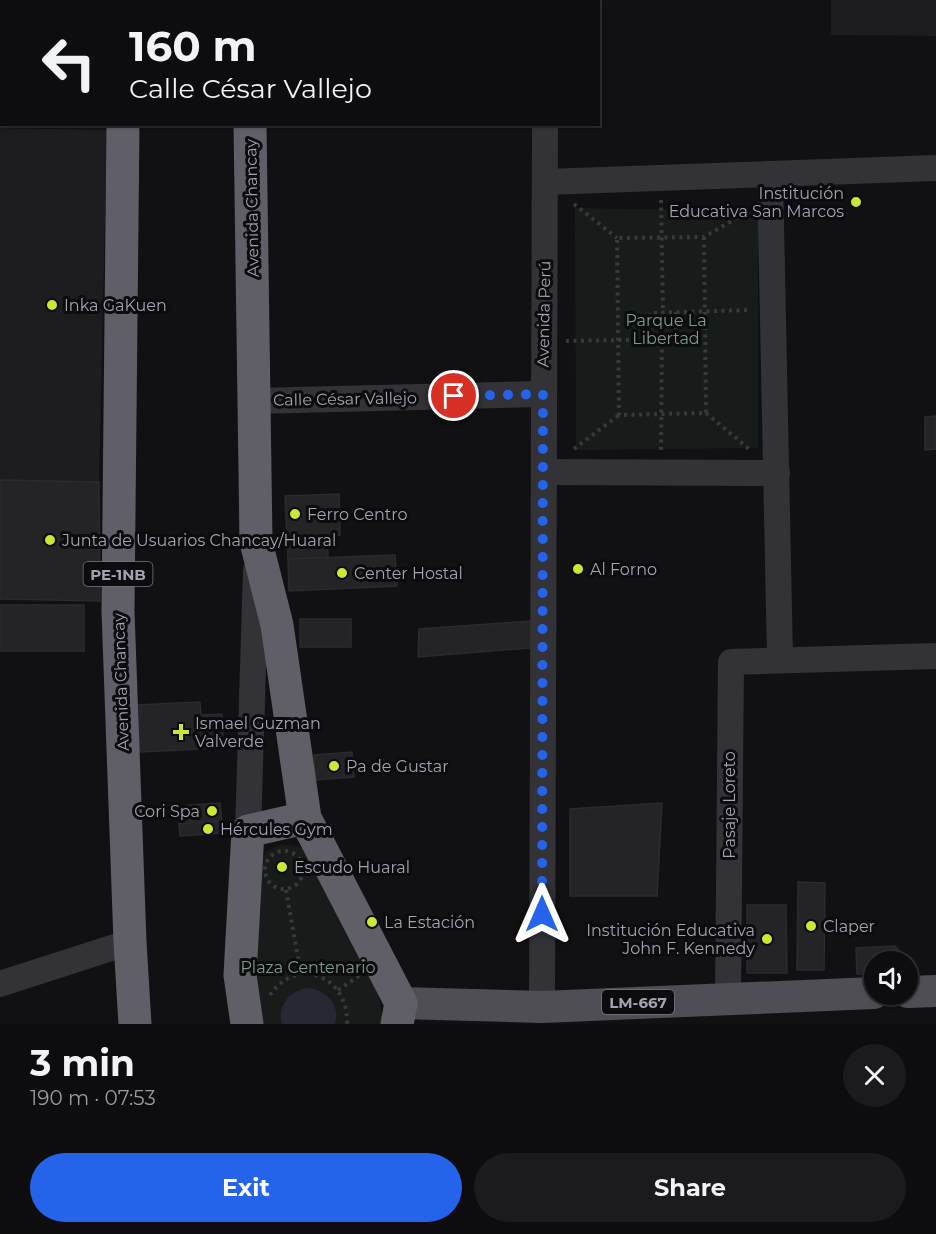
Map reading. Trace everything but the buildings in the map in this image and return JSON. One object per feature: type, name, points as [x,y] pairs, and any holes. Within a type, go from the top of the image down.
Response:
[{"type":"highway","name":"Avenida Chancay","points":[[123,126],[118,611],[135,1024]]},
{"type":"highway","name":"Avenida Chancay","points":[[250,126],[256,543],[277,625],[305,819],[399,1013]]},
{"type":"highway","points":[[247,1024],[240,975],[248,831],[305,819]]},
{"type":"main road","points":[[918,992],[936,991]]},
{"type":"main road","name":"LM-667","points":[[399,1013],[864,993]]},
{"type":"street","name":"Avenida Perú","points":[[542,1007],[545,126]]},
{"type":"street","points":[[545,182],[661,178],[771,187],[936,168]]},
{"type":"street","points":[[771,187],[780,659],[936,656]]},
{"type":"street","name":"Calle César Vallejo","points":[[255,401],[543,394]]},
{"type":"street","points":[[544,472],[777,472]]},
{"type":"street","name":"Avenida Chancay","points":[[248,831],[256,543]]},
{"type":"street","name":"Pasaje Loreto","points":[[728,998],[730,662],[780,659]]},
{"type":"street","points":[[0,984],[130,942]]},
{"type":"path","points":[[661,178],[663,313]]},
{"type":"path","points":[[545,182],[617,238],[704,237],[771,187]]},
{"type":"path","points":[[704,237],[706,413]]},
{"type":"path","points":[[617,238],[619,415]]},
{"type":"path","points":[[650,339],[650,313],[773,310]]},
{"type":"path","points":[[544,342],[676,339],[676,312]]},
{"type":"path","points":[[661,472],[662,339]]},
{"type":"path","points":[[544,472],[619,415],[706,413],[777,472]]},
{"type":"path","points":[[285,850],[297,855],[301,860],[304,873],[298,884],[286,890],[269,883],[264,871],[268,858],[285,850]]},
{"type":"path","points":[[286,890],[301,975]]},
{"type":"path","points":[[268,999],[271,992],[281,982],[301,975],[322,977],[334,985],[343,997],[347,1010],[347,1024]]},
{"type":"shaded area","points":[[831,0],[936,0],[936,36],[831,35]]},
{"type":"shaded area","name":"Inka GaKuen","points":[[0,128],[107,130],[99,482],[0,480]]},
{"type":"green space","name":"Parque La Libertad","points":[[575,208],[758,211],[758,448],[576,450]]},
{"type":"green space","name":"Plaza Centenario","points":[[280,845],[292,845],[304,849],[372,967],[383,1019],[382,1024],[256,1024],[252,978],[260,862],[267,851]]},
{"type":"water","points":[[310,988],[331,1000],[336,1011],[335,1024],[282,1024],[282,1010],[287,999],[297,991]]},
{"type":"place","name":"Institución Educativa San Marcos","points":[[856,202]]},
{"type":"place","name":"Inka GaKuen","points":[[52,305]]},
{"type":"place","name":"Ferro Centro","points":[[295,514]]},
{"type":"place","name":"Junta de Usuarios Chancay/Huaral","points":[[50,540]]},
{"type":"place","name":"Al Forno","points":[[578,569]]},
{"type":"place","name":"Center Hostal","points":[[342,573]]},
{"type":"place","name":"Ismael Guzman Valverde","points":[[181,732]]},
{"type":"place","name":"Pa de Gustar","points":[[334,766]]},
{"type":"place","name":"Cori Spa","points":[[212,811]]},
{"type":"place","name":"Hércules Gym","points":[[208,829]]},
{"type":"place","name":"Escudo Huaral","points":[[282,867]]},
{"type":"place","name":"La Estación","points":[[372,922]]},
{"type":"place","name":"Claper","points":[[811,926]]},
{"type":"place","name":"Institución Educativa John F. Kennedy","points":[[767,939]]},
{"type":"route","points":[[454,396],[543,394],[542,914]]}]
